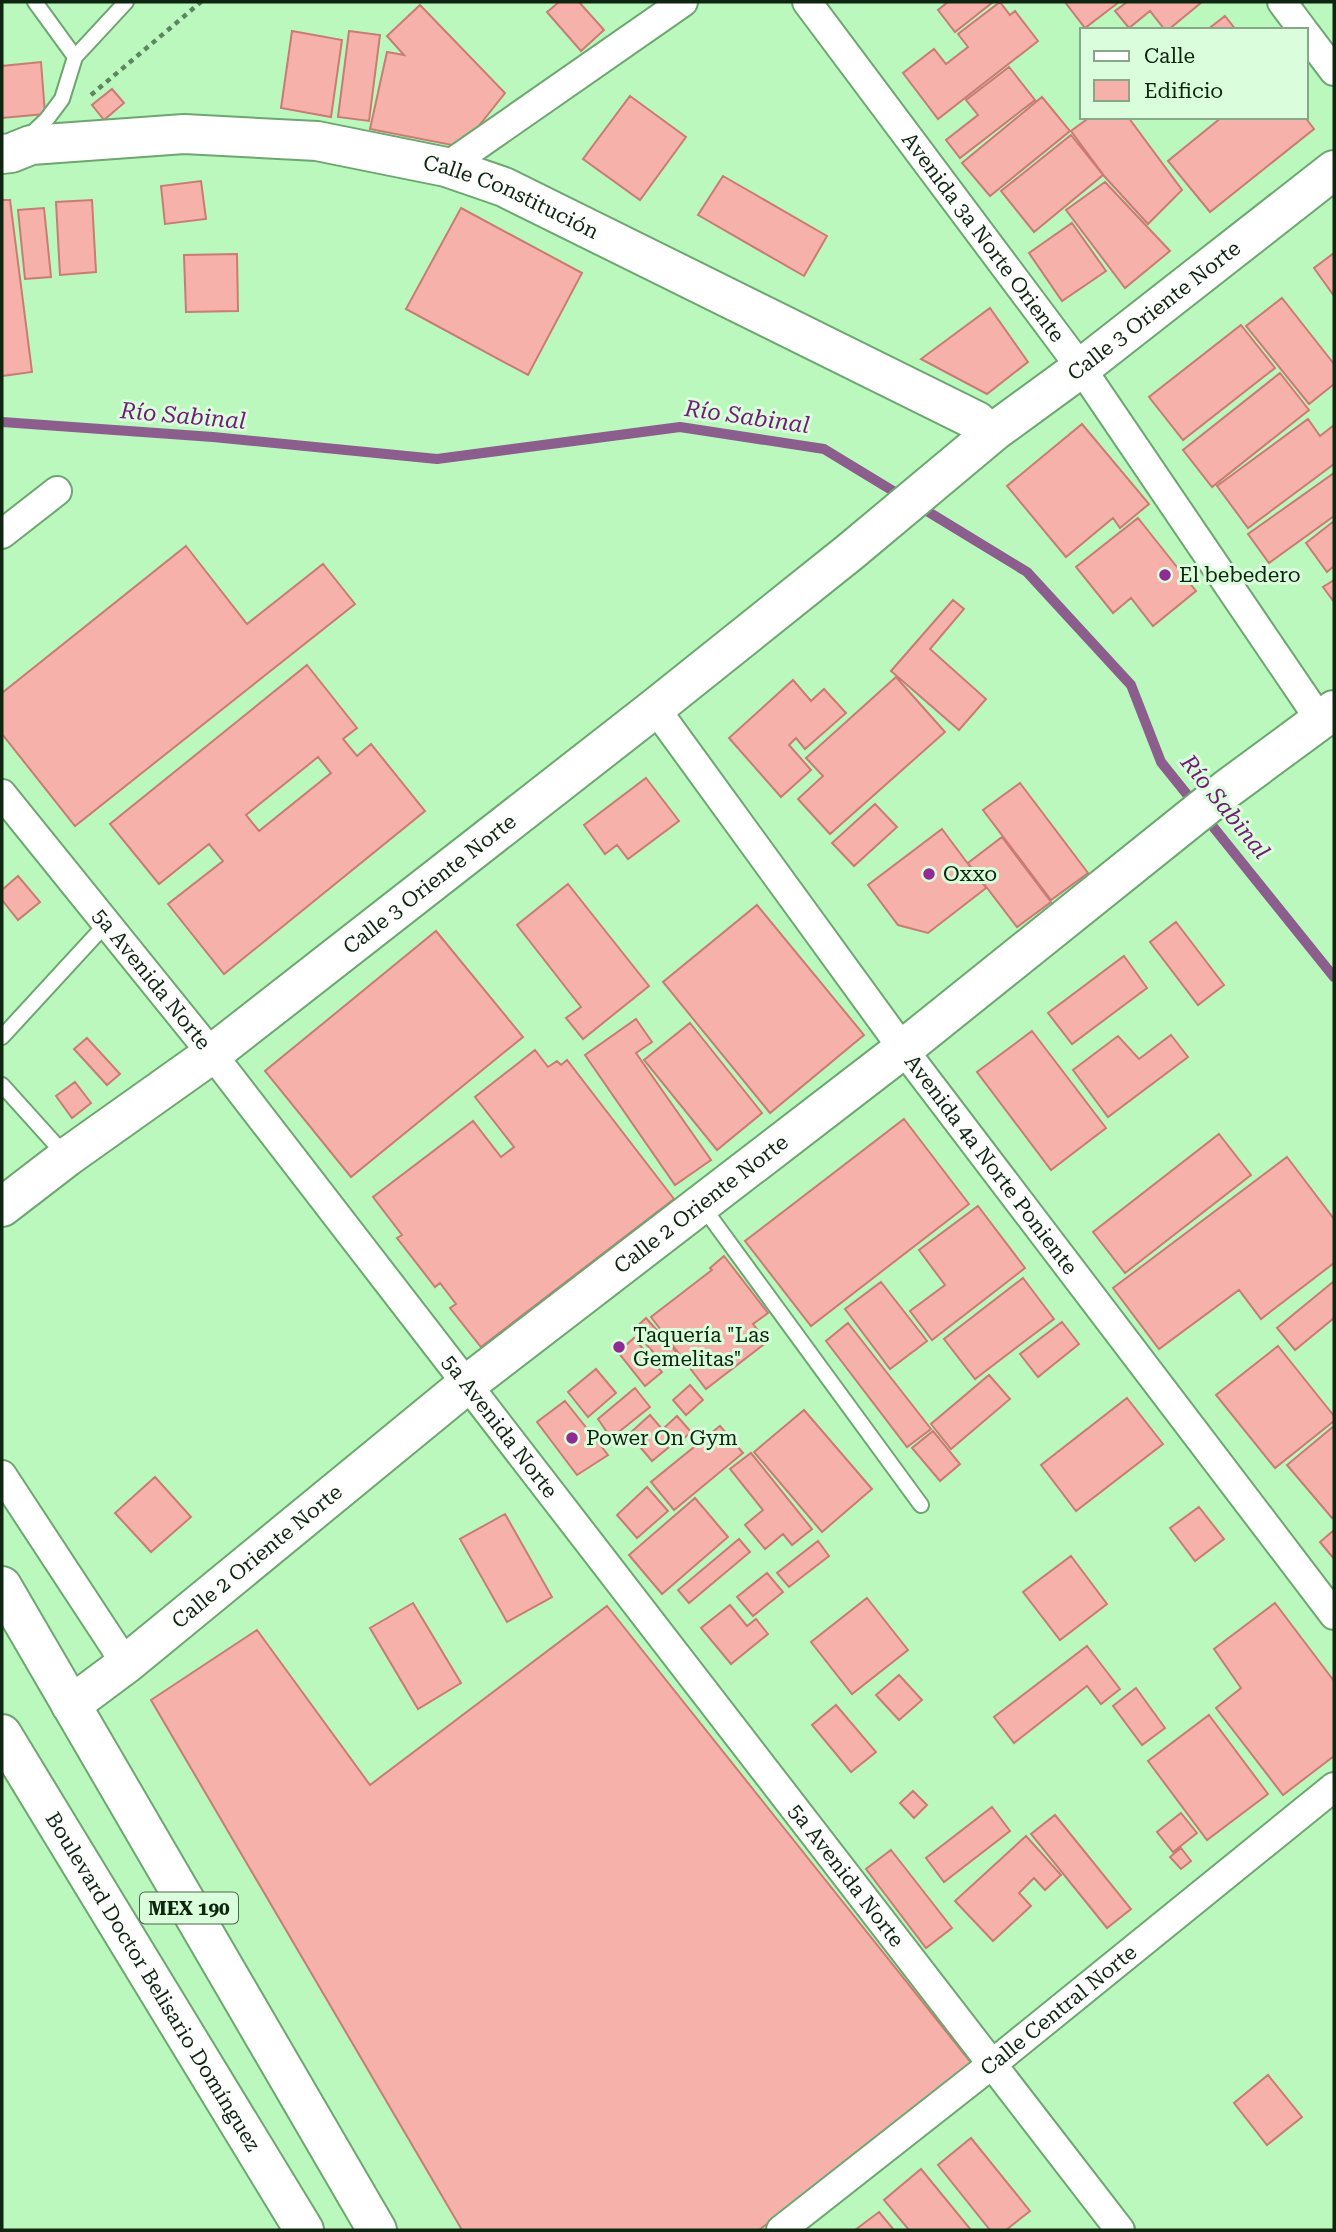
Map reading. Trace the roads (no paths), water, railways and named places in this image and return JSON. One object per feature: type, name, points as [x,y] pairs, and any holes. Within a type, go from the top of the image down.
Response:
[{"type":"main road","name":"Calle Constitución","points":[[6,153],[31,145],[184,134],[317,141],[446,167],[504,187],[974,437]]},
{"type":"main road","name":"Calle 3 Oriente Norte","points":[[2,1207],[67,1157],[212,1054],[655,708],[850,552],[974,437],[996,430],[1081,368],[1334,170]]},
{"type":"main road","name":"Calle 2 Oriente Norte","points":[[71,1705],[126,1664],[466,1385],[903,1049],[1227,789],[1329,725]]},
{"type":"main road","name":"MEX 190","points":[[2,1586],[377,2230]]},
{"type":"main road","name":"Boulevard Doctor Belisario Domínguez","points":[[2,1734],[304,2230]]},
{"type":"street","points":[[446,167],[682,2]]},
{"type":"street","name":"Avenida 3a Norte Oriente","points":[[807,2],[1081,368],[1329,725]]},
{"type":"street","points":[[1282,2],[1302,28]]},
{"type":"street","points":[[1308,37],[1334,71]]},
{"type":"street","points":[[2,534],[57,491]]},
{"type":"street","name":"Avenida 4a Norte Poniente","points":[[655,708],[903,1049],[1334,1615]]},
{"type":"street","name":"5a Avenida Norte","points":[[2,794],[212,1054],[1120,2230]]},
{"type":"street","points":[[2,1475],[126,1664]]},
{"type":"street","name":"Calle Central Norte","points":[[780,2230],[991,2065],[1334,1787]]},
{"type":"lane","points":[[35,2],[75,57]]},
{"type":"lane","points":[[6,153],[47,119],[62,99],[75,57],[126,2]]},
{"type":"lane","points":[[2,1037],[106,924]]},
{"type":"lane","points":[[2,1085],[67,1157]]},
{"type":"lane","points":[[701,1205],[921,1505]]},
{"type":"waterway","name":"Río Sabinal","points":[[2,422],[213,437],[437,459],[680,427],[824,449],[903,497]]},
{"type":"waterway","name":"Río Sabinal","points":[[917,505],[1027,572],[1131,685],[1161,762],[1334,977]]},
{"type":"place","name":"El bebedero","points":[[1165,575]]},
{"type":"place","name":"Oxxo","points":[[929,874]]},
{"type":"place","name":"Taquería \"Las Gemelitas\"","points":[[619,1347]]},
{"type":"place","name":"Power On Gym","points":[[572,1438]]}]
